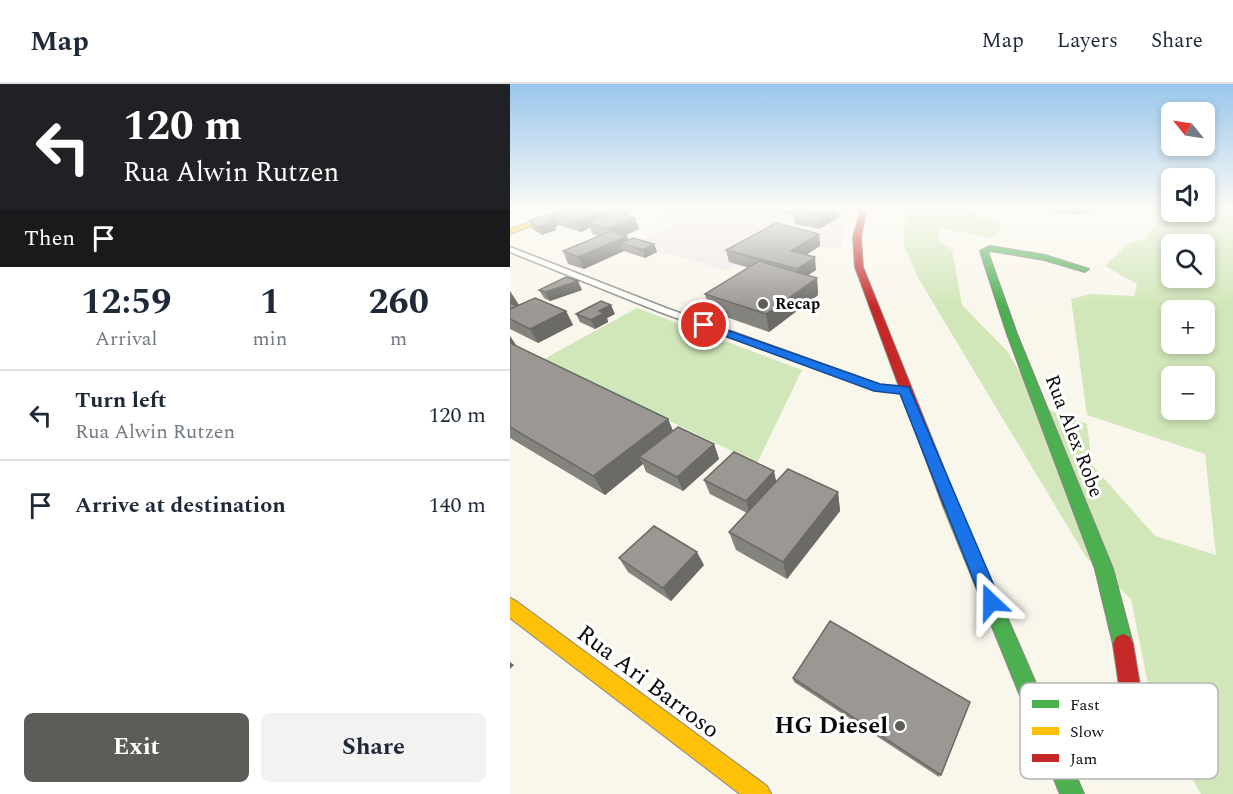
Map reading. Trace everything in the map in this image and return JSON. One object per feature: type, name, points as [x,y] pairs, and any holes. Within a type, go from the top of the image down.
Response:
[{"type":"main road","points":[[855,241],[859,267],[905,390],[1026,683]]},
{"type":"main road","name":"Rua Alex Robe","points":[[1085,269],[1045,258],[990,248],[984,250],[1012,334],[1104,569],[1122,638],[1129,683]]},
{"type":"main road","name":"Rua Ari Barroso","points":[[510,607],[759,794]]},
{"type":"main road","points":[[1066,779],[1072,794]]},
{"type":"street","points":[[510,249],[663,310],[858,381],[879,388],[905,390]]},
{"type":"shaded area","points":[[640,241],[766,241],[730,261],[737,264],[726,270],[634,244]]},
{"type":"shaded area","points":[[803,241],[842,241],[841,250]]},
{"type":"green space","points":[[903,241],[939,241],[952,250],[962,305],[1007,351],[1041,407],[1087,424],[1092,465],[1155,536],[1216,555],[1205,454],[1087,415],[1071,299],[1091,294],[1134,296],[1137,284],[1105,266],[1126,245],[1137,241],[1161,241],[1161,288],[1215,288],[1215,241],[1233,241],[1233,794],[1201,794],[1193,779],[1218,779],[1218,683],[1148,683],[1131,599],[1086,557],[917,276]]},
{"type":"green space","points":[[637,308],[802,370],[757,463],[542,360]]},
{"type":"building","points":[[587,241],[615,241],[578,257],[563,251]]},
{"type":"building","points":[[644,241],[654,244],[643,250],[621,243]]},
{"type":"building","points":[[742,241],[807,241],[791,251],[815,257],[797,269],[726,250]]},
{"type":"building","points":[[759,261],[817,278],[766,314],[705,294]]},
{"type":"building","points":[[566,277],[578,281],[545,292],[539,290]]},
{"type":"building","points":[[535,298],[566,311],[530,329],[510,319],[510,309]]},
{"type":"building","points":[[601,301],[611,305],[599,311],[604,313],[591,320],[576,314]]},
{"type":"building","points":[[510,343],[668,419],[593,476],[510,427]]},
{"type":"building","points":[[678,427],[714,444],[677,477],[639,457]]},
{"type":"building","points":[[734,452],[774,471],[746,501],[704,480]]},
{"type":"building","points":[[788,469],[838,492],[783,562],[729,532]]},
{"type":"building","points":[[654,526],[697,552],[663,588],[619,558]]},
{"type":"building","points":[[830,621],[970,702],[941,775],[793,678]]},
{"type":"traffic: fast","points":[[1085,269],[1045,258],[990,248],[984,251],[1012,334],[1104,569],[1123,644]]},
{"type":"traffic: fast","points":[[951,506],[1025,683]]},
{"type":"traffic: fast","points":[[1066,779],[1072,794]]},
{"type":"traffic: slow","points":[[510,607],[759,794]]},
{"type":"traffic: jam","points":[[857,241],[859,267],[951,506]]},
{"type":"traffic: jam","points":[[1123,644],[1129,683]]},
{"type":"place","name":"Recap","points":[[763,304]]},
{"type":"place","name":"HG Diesel","points":[[900,726]]},
{"type":"route","points":[[704,325],[879,388],[893,391],[905,390],[991,602]]}]
